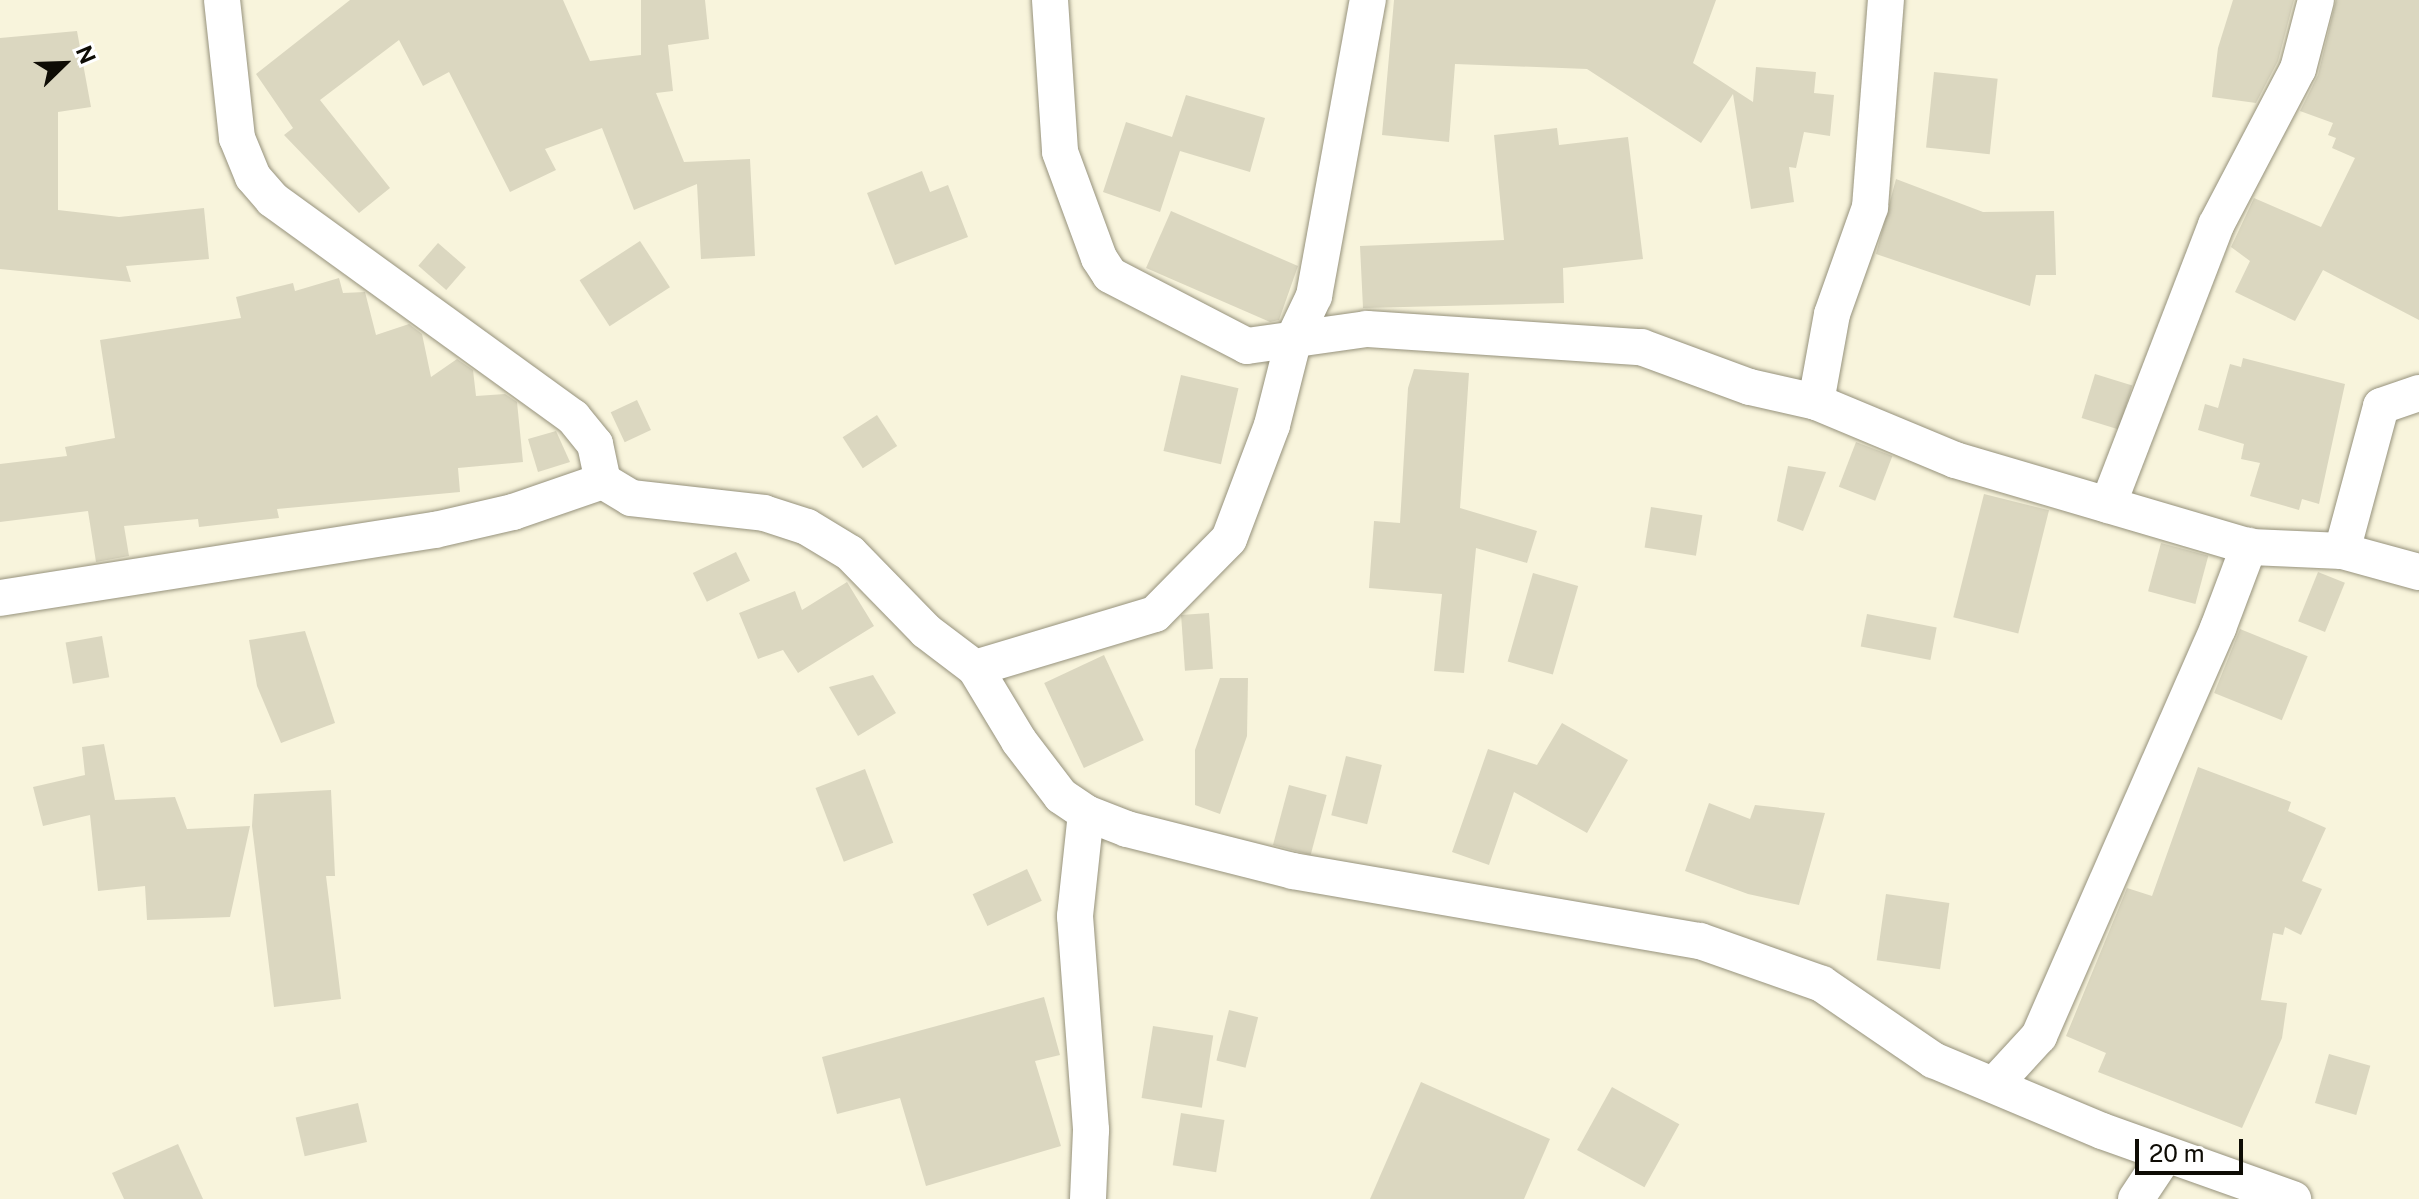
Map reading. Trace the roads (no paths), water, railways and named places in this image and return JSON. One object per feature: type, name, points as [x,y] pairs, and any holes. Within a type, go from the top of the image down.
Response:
[{"type":"street","points":[[222,0],[237,138],[253,177],[273,200],[573,417],[595,444],[603,481],[631,498],[764,513],[807,527],[850,553],[926,631],[975,668],[1019,741],[1061,796],[1086,813],[1127,829],[1293,871],[1700,941],[1822,984],[1933,1060],[2166,1154],[2289,1198]]},
{"type":"street","points":[[1050,0],[1060,152],[1072,195],[1110,275],[1247,346],[1367,329],[1641,347],[1750,387],[1816,402],[1955,460],[2249,546],[2342,551],[2419,572]]},
{"type":"street","points":[[975,668],[1155,614],[1229,539],[1272,425],[1294,338],[1314,296],[1368,0]]},
{"type":"street","points":[[1816,402],[1832,314],[1870,207],[1886,0]]},
{"type":"street","points":[[2108,505],[2216,225],[2298,69],[2316,0]]},
{"type":"street","points":[[2342,551],[2381,406],[2419,393]]},
{"type":"street","points":[[0,598],[435,530],[513,512],[603,481]]},
{"type":"street","points":[[1994,1085],[2039,1036],[2218,628],[2249,546]]},
{"type":"street","points":[[1086,813],[1075,916],[1091,1130],[1088,1199]]},
{"type":"street","points":[[2136,1199],[2166,1154]]}]
